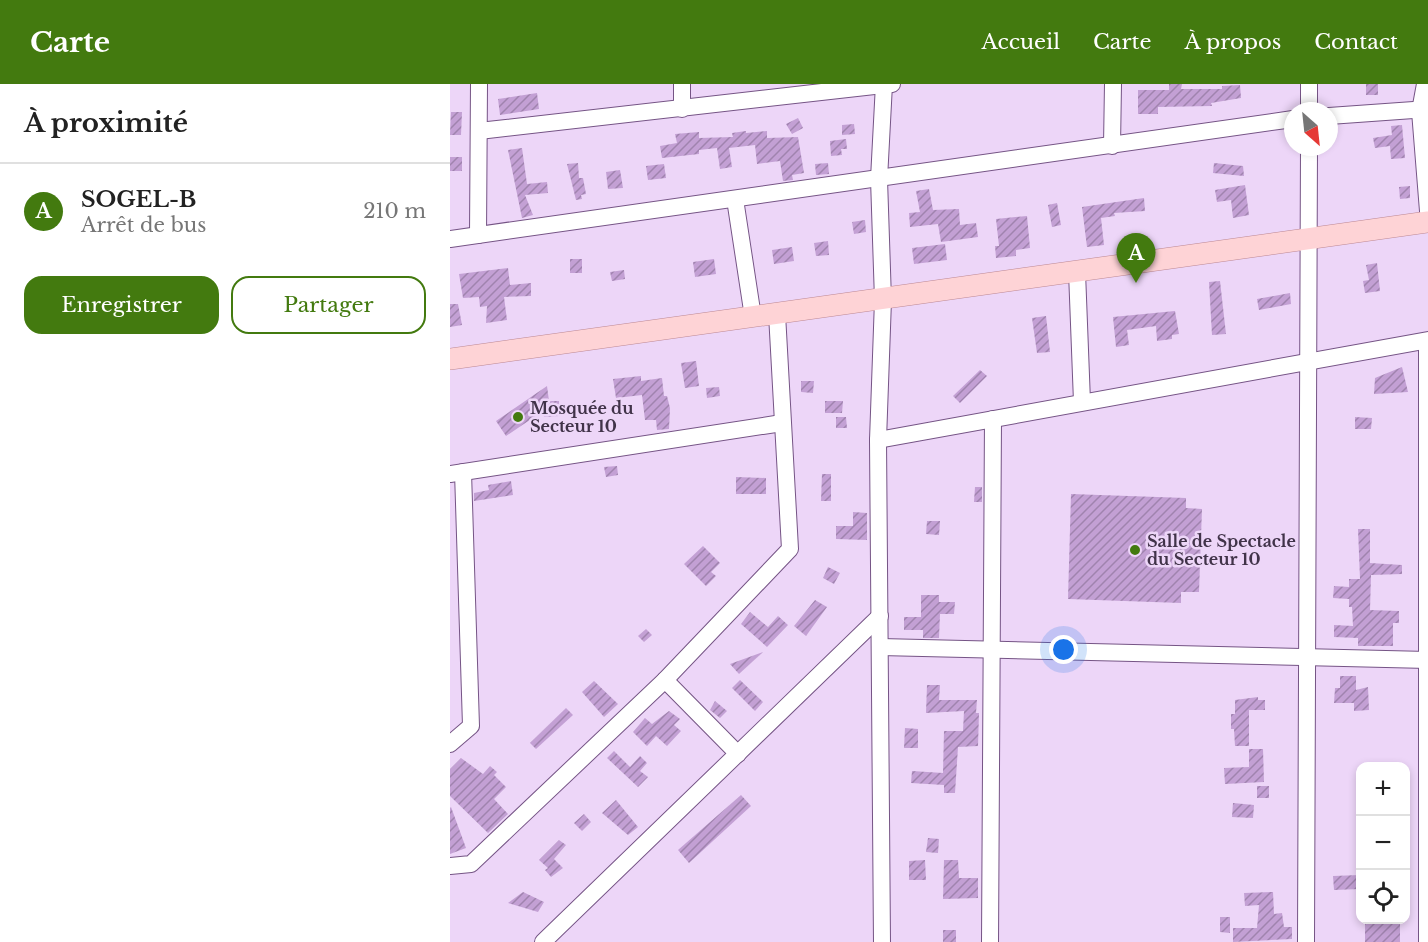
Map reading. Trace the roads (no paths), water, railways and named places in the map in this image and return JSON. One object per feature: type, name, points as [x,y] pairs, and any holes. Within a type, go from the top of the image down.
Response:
[{"type":"main road","points":[[450,359],[1428,222]]},
{"type":"street","points":[[478,235],[479,84]]},
{"type":"street","points":[[682,84],[682,109]]},
{"type":"street","points":[[1112,146],[1113,84]]},
{"type":"street","points":[[1309,84],[1309,102]]},
{"type":"street","points":[[1425,84],[1428,211]]},
{"type":"street","points":[[478,130],[682,109],[781,91],[887,85],[879,178],[883,300],[878,440],[882,942]]},
{"type":"street","points":[[1338,115],[1424,110]]},
{"type":"street","points":[[450,239],[1284,120]]},
{"type":"street","points":[[1306,942],[1309,156]]},
{"type":"street","points":[[735,199],[753,317]]},
{"type":"street","points":[[1077,272],[1082,402]]},
{"type":"street","points":[[450,866],[471,864],[664,680],[790,549],[777,314]]},
{"type":"street","points":[[878,440],[1308,360],[1427,341],[1427,942]]},
{"type":"street","points":[[990,942],[993,419]]},
{"type":"street","points":[[450,744],[471,726],[456,473],[782,423]]},
{"type":"street","points":[[543,942],[880,616]]},
{"type":"street","points":[[880,647],[1427,660]]},
{"type":"street","points":[[664,680],[738,754]]},
{"type":"place","name":"SOGEL-B","points":[[1136,283]]},
{"type":"place","name":"Mosquée du Secteur 10","points":[[518,417]]},
{"type":"place","name":"Salle de Spectacle du Secteur 10","points":[[1135,550]]}]
